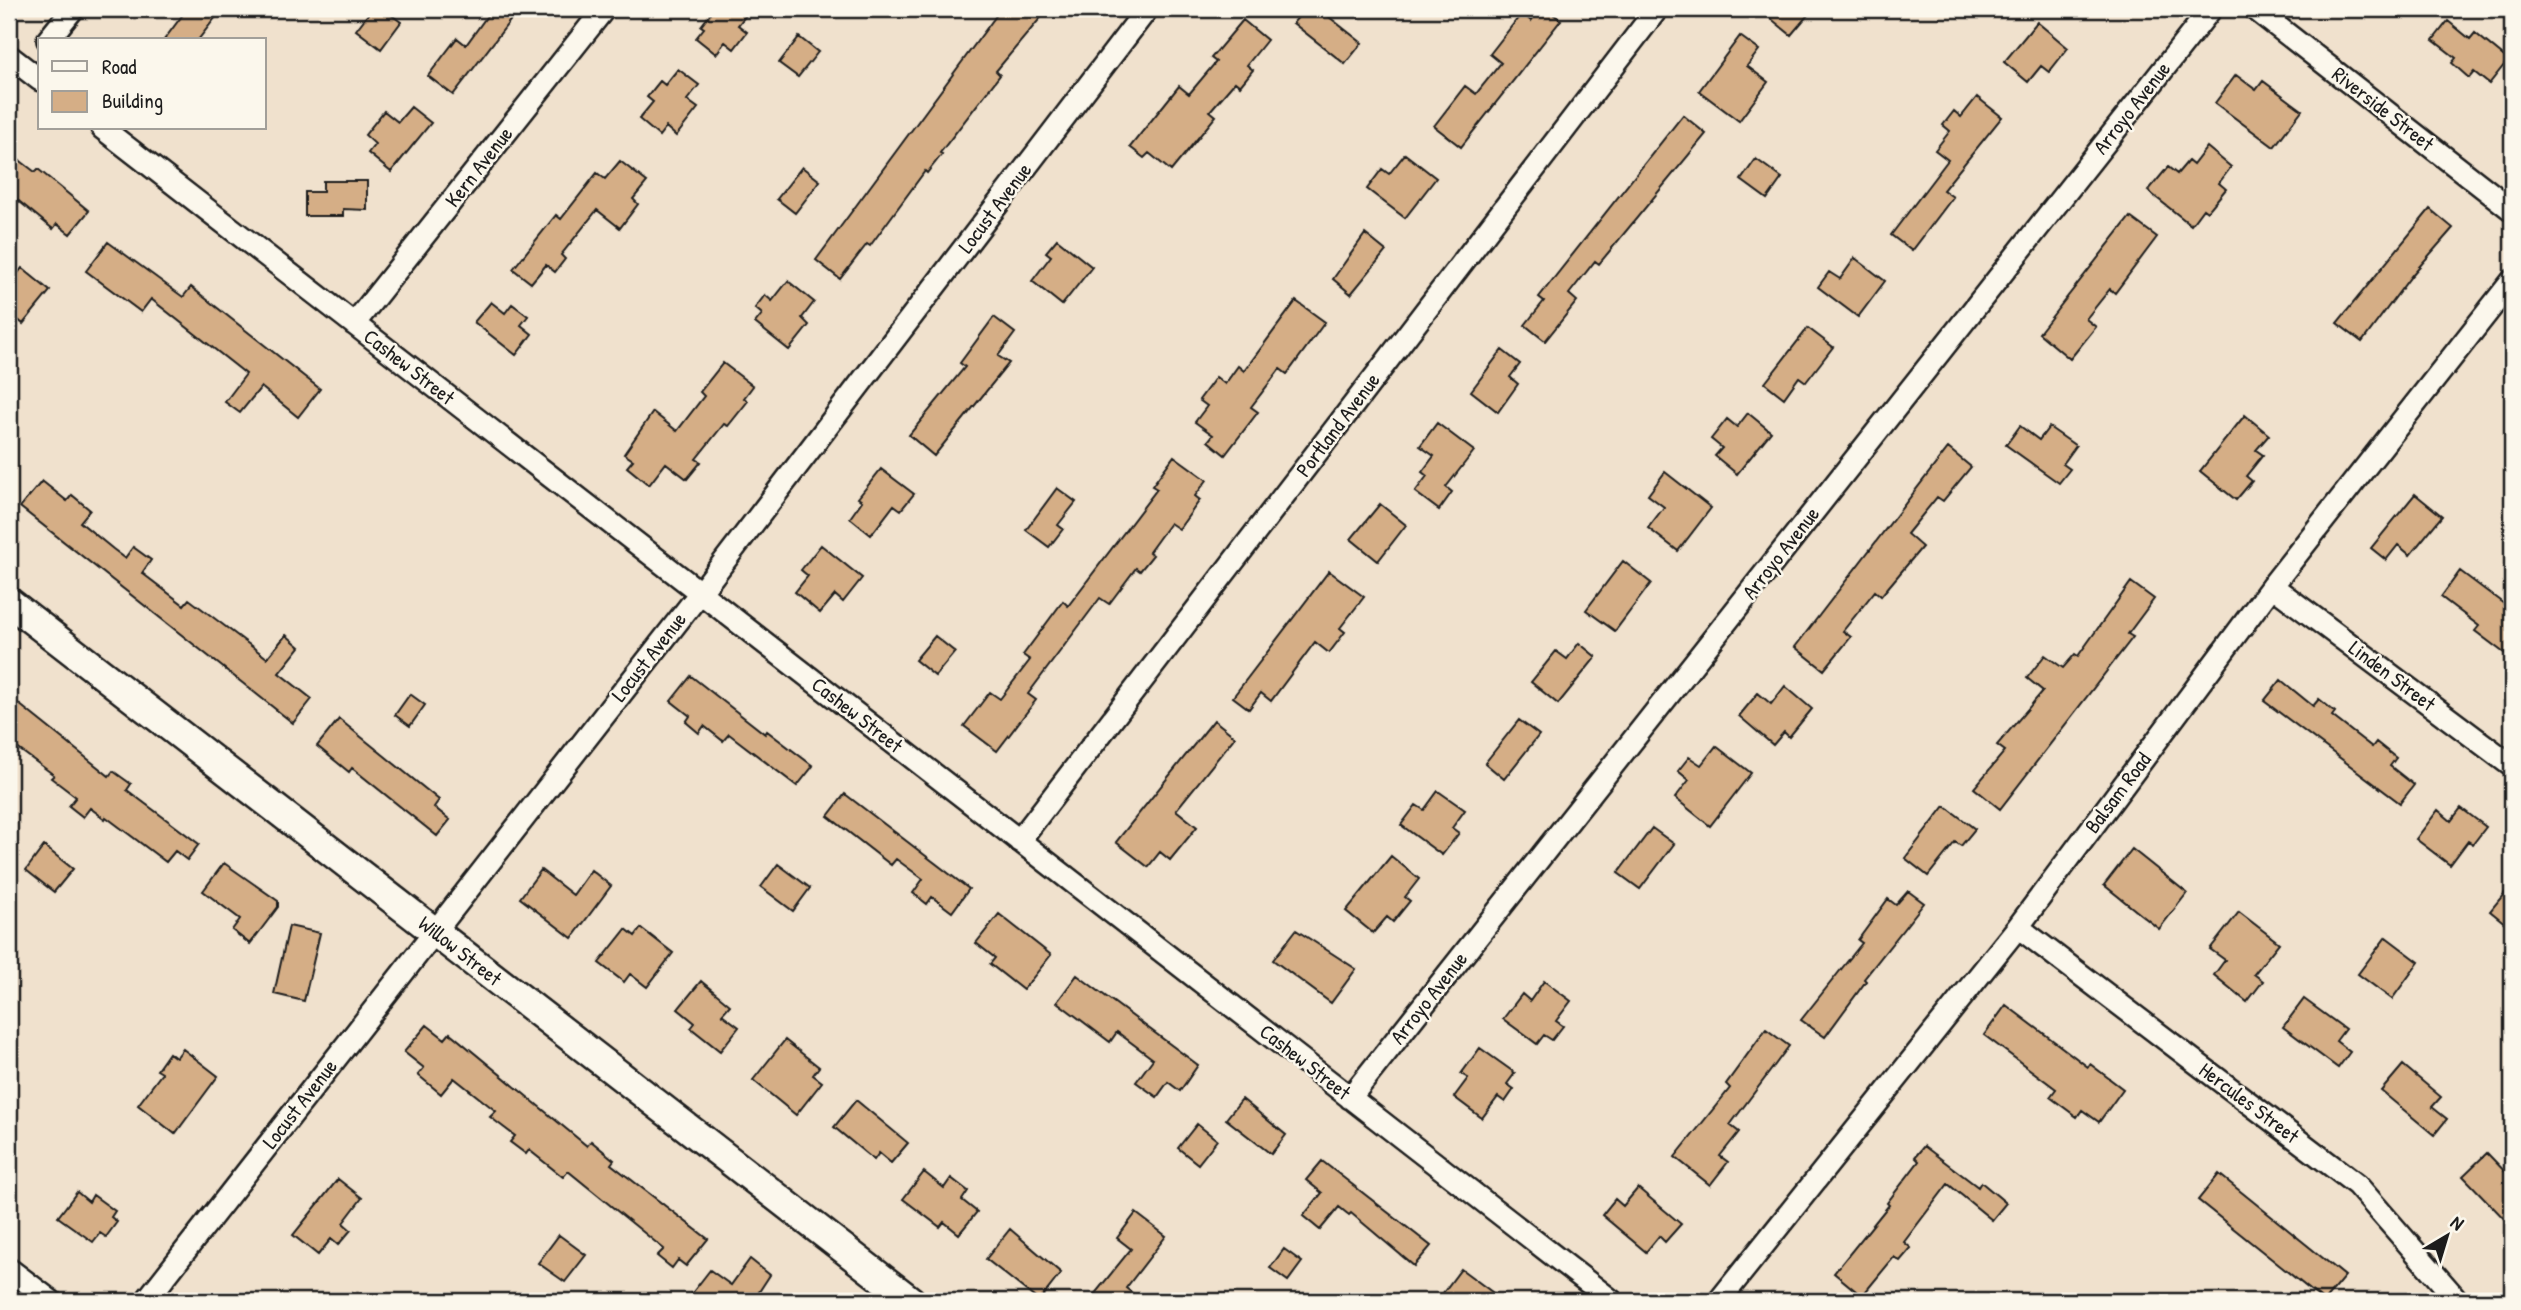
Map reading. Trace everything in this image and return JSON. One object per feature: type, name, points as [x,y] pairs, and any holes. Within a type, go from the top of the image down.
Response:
[{"type":"street","points":[[50,38],[73,9]]},
{"type":"street","name":"Kern Avenue","points":[[354,324],[604,9]]},
{"type":"street","name":"Locust Avenue","points":[[146,1301],[700,593],[1147,9]]},
{"type":"street","name":"Portland Avenue","points":[[1019,841],[1657,9]]},
{"type":"street","name":"Arroyo Avenue","points":[[1350,1098],[2211,9]]},
{"type":"street","name":"Riverside Street","points":[[2255,9],[2512,210]]},
{"type":"street","points":[[25,68],[38,52]]},
{"type":"street","name":"Cashew Street","points":[[105,130],[1612,1301]]},
{"type":"street","name":"Balsam Road","points":[[1719,1301],[2018,927],[2272,586],[2512,281]]},
{"type":"street","name":"Linden Street","points":[[2272,586],[2512,766]]},
{"type":"street","name":"Willow Street","points":[[9,602],[911,1301]]},
{"type":"street","name":"Hercules Street","points":[[2018,927],[2357,1185],[2458,1301]]},
{"type":"street","points":[[9,1269],[51,1301]]},
{"type":"building","points":[[187,9],[222,9],[200,38],[165,38]]},
{"type":"building","points":[[372,9],[383,9],[401,22],[381,49],[356,30]]},
{"type":"building","points":[[492,9],[519,9],[453,95],[428,76],[457,38],[466,45]]},
{"type":"building","points":[[714,9],[751,9],[738,25],[747,32],[734,49],[725,42],[716,54],[696,38]]},
{"type":"building","points":[[1001,9],[1048,9],[996,71],[1000,75],[940,153],[942,154],[927,173],[925,171],[870,246],[867,244],[840,279],[816,260]]},
{"type":"building","points":[[1305,9],[1319,9],[1362,43],[1345,64],[1293,23]]},
{"type":"building","points":[[1540,9],[1546,9],[1561,20],[1461,147],[1434,126],[1465,86],[1476,94],[1501,63],[1490,54],[1522,13],[1531,21]]},
{"type":"building","points":[[1759,9],[1813,9],[1791,35]]},
{"type":"building","points":[[1243,20],[1267,40],[1247,65],[1253,70],[1240,86],[1235,82],[1210,111],[1216,116],[1171,171],[1149,153],[1144,158],[1130,147],[1179,86],[1189,94],[1216,62],[1211,58]]},
{"type":"building","points":[[2448,21],[2470,39],[2475,33],[2508,60],[2489,84],[2474,72],[2469,78],[2452,63],[2456,58],[2433,40]]},
{"type":"building","points":[[2037,22],[2068,48],[2049,72],[2041,66],[2028,82],[2004,62]]},
{"type":"building","points":[[1740,36],[1759,50],[1747,66],[1768,82],[1739,121],[1699,91]]},
{"type":"building","points":[[799,37],[818,52],[798,77],[779,63]]},
{"type":"building","points":[[678,69],[699,85],[687,100],[698,108],[676,136],[666,127],[659,136],[639,119],[653,102],[647,97],[660,81],[665,85]]},
{"type":"building","points":[[2236,75],[2256,90],[2263,81],[2302,110],[2274,147],[2215,103]]},
{"type":"building","points":[[1977,97],[2002,117],[1943,190],[1953,197],[1912,251],[1891,235],[1948,160],[1935,150],[1950,131],[1943,125],[1954,111],[1961,117]]},
{"type":"building","points":[[411,107],[431,123],[391,172],[368,153],[375,144],[365,135],[384,111],[398,122]]},
{"type":"building","points":[[1683,115],[1706,134],[1599,264],[1595,261],[1569,294],[1577,301],[1545,341],[1525,325],[1544,301],[1539,297]]},
{"type":"building","points":[[2207,147],[2231,167],[2219,183],[2226,189],[2207,212],[2203,209],[2191,225],[2148,191],[2168,167],[2177,174],[2188,161],[2193,165]]},
{"type":"building","points":[[9,152],[35,172],[38,169],[89,211],[70,234],[57,224],[53,229],[9,193]]},
{"type":"building","points":[[1405,154],[1436,178],[1405,218],[1367,189],[1382,169],[1389,174]]},
{"type":"building","points":[[1756,159],[1782,178],[1767,199],[1741,180]]},
{"type":"building","points":[[620,161],[647,182],[633,199],[638,204],[620,228],[597,210],[561,255],[565,259],[555,272],[546,265],[531,283],[513,269],[556,215],[561,219],[597,173],[605,179]]},
{"type":"building","points":[[802,167],[820,181],[795,213],[777,199]]},
{"type":"building","points":[[323,181],[367,181],[367,210],[343,209],[343,216],[305,216],[305,192],[323,192]]},
{"type":"building","points":[[2430,209],[2453,228],[2412,275],[2362,342],[2337,323]]},
{"type":"building","points":[[2130,217],[2157,237],[2115,293],[2110,289],[2086,319],[2096,327],[2070,359],[2039,333]]},
{"type":"building","points":[[1365,234],[1386,251],[1351,294],[1333,279]]},
{"type":"building","points":[[1057,239],[1092,267],[1062,305],[1032,281],[1051,256],[1046,252]]},
{"type":"building","points":[[108,242],[183,297],[191,287],[320,389],[298,417],[261,387],[240,413],[225,402],[246,374],[151,299],[141,312],[86,271]]},
{"type":"building","points":[[1855,258],[1885,281],[1858,317],[1818,287],[1829,272],[1840,279]]},
{"type":"building","points":[[22,268],[50,291],[23,324],[9,312],[9,285]]},
{"type":"building","points":[[788,281],[814,302],[802,318],[809,325],[789,350],[755,323],[762,314],[755,308],[765,295],[772,301]]},
{"type":"building","points":[[1296,301],[1325,322],[1287,374],[1280,369],[1251,407],[1258,412],[1225,455],[1208,441],[1213,435],[1195,422],[1207,406],[1199,400],[1216,377],[1225,384],[1238,366],[1244,371]]},
{"type":"building","points":[[491,302],[505,313],[512,304],[528,316],[521,325],[532,334],[516,355],[474,322]]},
{"type":"building","points":[[994,317],[1015,333],[998,356],[1009,363],[934,456],[909,435],[965,367],[960,363]]},
{"type":"building","points":[[1808,328],[1833,347],[1806,382],[1799,377],[1784,398],[1765,383]]},
{"type":"building","points":[[1502,350],[1520,364],[1510,377],[1518,384],[1498,412],[1471,391]]},
{"type":"building","points":[[723,363],[753,386],[744,398],[748,401],[728,426],[724,424],[696,459],[701,462],[687,479],[666,463],[649,485],[627,467],[633,460],[624,454],[653,412],[677,431],[704,396],[700,392]]},
{"type":"building","points":[[1748,413],[1771,432],[1737,474],[1715,456],[1722,448],[1711,439],[1727,419],[1737,427]]},
{"type":"building","points":[[2245,415],[2269,435],[2256,450],[2263,455],[2246,476],[2252,481],[2236,500],[2200,471]]},
{"type":"building","points":[[1437,423],[1474,451],[1446,487],[1452,492],[1439,510],[1415,492],[1427,476],[1422,472],[1434,456],[1420,446]]},
{"type":"building","points":[[2020,426],[2039,440],[2049,427],[2076,446],[2063,464],[2070,469],[2059,483],[2006,445]]},
{"type":"building","points":[[1948,448],[1971,467],[1943,501],[1937,497],[1907,534],[1922,547],[1881,596],[1875,591],[1843,631],[1851,637],[1824,670],[1795,647]]},
{"type":"building","points":[[1174,456],[1207,480],[1195,496],[1200,500],[1179,529],[1170,523],[1149,552],[1153,555],[1140,571],[1136,568],[1109,604],[1100,598],[1028,694],[1036,700],[997,751],[964,726],[990,692],[1000,699],[1030,660],[1023,655],[1063,601],[1068,606],[1157,489],[1152,486]]},
{"type":"building","points":[[881,469],[914,494],[901,510],[894,505],[871,535],[850,518],[862,501],[858,498]]},
{"type":"building","points":[[1665,472],[1711,508],[1678,551],[1648,528],[1664,507],[1648,495]]},
{"type":"building","points":[[42,481],[67,501],[72,495],[90,510],[80,522],[125,558],[133,547],[151,560],[142,573],[184,605],[189,599],[267,658],[286,635],[300,647],[279,673],[312,699],[293,723],[20,507]]},
{"type":"building","points":[[1057,488],[1076,502],[1058,525],[1063,529],[1049,547],[1026,530]]},
{"type":"building","points":[[2415,494],[2442,516],[2410,555],[2398,545],[2386,560],[2371,548]]},
{"type":"building","points":[[1380,504],[1406,525],[1378,561],[1351,539]]},
{"type":"building","points":[[821,545],[862,578],[843,602],[835,595],[820,613],[795,592],[808,576],[801,570]]},
{"type":"building","points":[[1623,561],[1651,583],[1615,631],[1586,610]]},
{"type":"building","points":[[1329,571],[1364,597],[1340,628],[1345,632],[1329,653],[1315,642],[1271,701],[1261,693],[1249,709],[1233,697]]},
{"type":"building","points":[[2460,571],[2512,610],[2512,659],[2475,631],[2479,626],[2441,597]]},
{"type":"building","points":[[2131,582],[2154,599],[2128,634],[2133,637],[2000,809],[1974,788],[2005,751],[1997,745],[2043,691],[2027,678],[2045,655],[2063,668],[2075,654],[2078,656]]},
{"type":"building","points":[[935,636],[955,652],[935,676],[915,660]]},
{"type":"building","points":[[1579,643],[1596,657],[1558,704],[1531,682],[1556,651],[1567,659]]},
{"type":"building","points":[[691,676],[765,734],[767,731],[813,766],[797,786],[729,734],[723,741],[704,726],[699,733],[686,722],[690,716],[671,701]]},
{"type":"building","points":[[2281,680],[2313,706],[2319,699],[2335,712],[2332,716],[2372,747],[2376,742],[2396,758],[2390,766],[2414,785],[2400,803],[2264,701]]},
{"type":"building","points":[[1785,686],[1812,709],[1789,737],[1784,732],[1773,745],[1739,716],[1758,693],[1771,704]]},
{"type":"building","points":[[410,694],[425,705],[410,726],[395,715]]},
{"type":"building","points":[[9,696],[109,776],[113,771],[131,784],[127,790],[199,844],[187,860],[175,851],[166,862],[106,817],[105,819],[90,808],[83,817],[69,806],[76,797],[51,778],[54,775],[9,742]]},
{"type":"building","points":[[339,719],[439,800],[434,807],[450,820],[437,836],[352,768],[349,772],[317,746]]},
{"type":"building","points":[[1214,720],[1235,737],[1176,810],[1197,827],[1170,860],[1160,852],[1148,867],[1116,842]]},
{"type":"building","points":[[1519,720],[1539,735],[1504,779],[1485,763]]},
{"type":"building","points":[[1716,746],[1751,773],[1710,826],[1675,798],[1689,780],[1678,771],[1689,757],[1701,765]]},
{"type":"building","points":[[1438,791],[1465,810],[1452,828],[1459,833],[1442,855],[1401,825],[1416,805],[1424,810]]},
{"type":"building","points":[[845,794],[969,889],[952,912],[932,897],[927,904],[913,893],[923,879],[896,859],[891,865],[828,816]]},
{"type":"building","points":[[1945,806],[1975,829],[1961,846],[1955,842],[1928,876],[1905,858]]},
{"type":"building","points":[[2461,808],[2486,827],[2473,844],[2468,841],[2450,865],[2416,839],[2438,810],[2451,821]]},
{"type":"building","points":[[1652,828],[1674,844],[1640,889],[1618,873]]},
{"type":"building","points":[[44,846],[73,869],[54,892],[26,870]]},
{"type":"building","points":[[2132,849],[2187,893],[2159,929],[2104,885]]},
{"type":"building","points":[[1391,856],[1419,879],[1405,897],[1410,901],[1393,922],[1387,917],[1373,933],[1346,911]]},
{"type":"building","points":[[224,863],[278,901],[278,907],[250,944],[232,930],[240,919],[203,891]]},
{"type":"building","points":[[778,864],[810,888],[793,911],[761,887]]},
{"type":"building","points":[[541,870],[573,895],[591,870],[611,886],[572,938],[520,898]]},
{"type":"building","points":[[2512,884],[2512,929],[2490,911]]},
{"type":"building","points":[[1908,891],[1924,903],[1864,979],[1866,981],[1825,1037],[1801,1020],[1862,943],[1858,940],[1888,899],[1896,905]]},
{"type":"building","points":[[2239,912],[2279,943],[2254,974],[2263,981],[2247,1002],[2214,975],[2225,960],[2210,949]]},
{"type":"building","points":[[999,914],[1051,955],[1023,990],[990,964],[995,958],[976,943]]},
{"type":"building","points":[[289,926],[320,933],[304,1001],[274,994]]},
{"type":"building","points":[[641,928],[673,953],[647,987],[630,974],[624,982],[599,963],[626,929],[635,936]]},
{"type":"building","points":[[1296,930],[1356,969],[1331,1003],[1273,960]]},
{"type":"building","points":[[2386,937],[2419,962],[2392,999],[2358,974]]},
{"type":"building","points":[[1077,975],[1198,1065],[1180,1091],[1168,1082],[1157,1097],[1136,1082],[1153,1059],[1117,1032],[1110,1042],[1057,1002]]},
{"type":"building","points":[[701,981],[730,1005],[722,1014],[739,1027],[720,1051],[691,1028],[695,1023],[678,1009]]},
{"type":"building","points":[[1544,981],[1571,1001],[1556,1021],[1563,1026],[1552,1040],[1544,1035],[1537,1044],[1503,1019],[1522,994],[1530,1001]]},
{"type":"building","points":[[2304,999],[2345,1029],[2336,1041],[2350,1052],[2338,1068],[2283,1027]]},
{"type":"building","points":[[2006,1005],[2088,1067],[2090,1064],[2123,1089],[2099,1122],[2082,1110],[2077,1117],[2050,1097],[2056,1089],[1984,1035]]},
{"type":"building","points":[[427,1025],[445,1039],[450,1033],[587,1146],[591,1141],[614,1160],[611,1164],[708,1239],[686,1266],[678,1260],[672,1268],[657,1256],[664,1249],[568,1171],[563,1177],[529,1150],[526,1154],[510,1142],[515,1136],[490,1117],[496,1111],[454,1078],[441,1094],[418,1075],[424,1068],[404,1052]]},
{"type":"building","points":[[1766,1029],[1789,1046],[1730,1125],[1739,1132],[1720,1156],[1728,1162],[1710,1185],[1675,1157],[1730,1088],[1726,1084]]},
{"type":"building","points":[[785,1040],[819,1067],[813,1075],[822,1082],[796,1115],[753,1080]]},
{"type":"building","points":[[1480,1048],[1515,1073],[1507,1084],[1514,1089],[1505,1102],[1498,1097],[1482,1118],[1454,1097],[1468,1078],[1461,1074]]},
{"type":"building","points":[[183,1049],[218,1076],[175,1134],[138,1105],[162,1073],[157,1070],[169,1053],[176,1058]]},
{"type":"building","points":[[2403,1065],[2441,1097],[2432,1107],[2447,1119],[2434,1135],[2381,1091]]},
{"type":"building","points":[[1242,1099],[1286,1135],[1271,1154],[1226,1119]]},
{"type":"building","points":[[856,1100],[908,1143],[891,1163],[879,1153],[874,1160],[834,1127]]},
{"type":"building","points":[[1197,1124],[1217,1140],[1198,1164],[1178,1148]]},
{"type":"building","points":[[1924,1146],[1978,1187],[1981,1182],[2006,1203],[1992,1220],[1948,1184],[1904,1242],[1911,1248],[1900,1261],[1894,1257],[1862,1296],[1834,1273],[1889,1205],[1887,1203],[1919,1161],[1915,1157]]},
{"type":"building","points":[[2487,1153],[2512,1179],[2512,1227],[2463,1176]]},
{"type":"building","points":[[1322,1161],[1431,1246],[1414,1266],[1351,1213],[1349,1215],[1339,1207],[1320,1230],[1303,1216],[1322,1193],[1306,1180]]},
{"type":"building","points":[[924,1172],[944,1188],[951,1178],[968,1191],[962,1200],[977,1212],[959,1234],[944,1222],[940,1227],[903,1199]]},
{"type":"building","points":[[2219,1174],[2345,1276],[2324,1301],[2198,1200]]},
{"type":"building","points":[[338,1179],[362,1198],[343,1223],[351,1230],[338,1245],[331,1239],[318,1255],[293,1235]]},
{"type":"building","points":[[1638,1188],[1681,1224],[1665,1242],[1659,1236],[1646,1252],[1602,1215],[1615,1199],[1623,1206]]},
{"type":"building","points":[[77,1192],[89,1202],[93,1195],[115,1211],[111,1217],[117,1222],[106,1237],[100,1233],[93,1242],[58,1217]]},
{"type":"building","points":[[1136,1213],[1166,1236],[1126,1288],[1142,1301],[1089,1301],[1131,1249],[1117,1238]]},
{"type":"building","points":[[1010,1229],[1061,1273],[1039,1301],[986,1259]]},
{"type":"building","points":[[559,1235],[586,1255],[565,1282],[538,1263]]},
{"type":"building","points":[[1284,1249],[1302,1262],[1288,1281],[1270,1268]]},
{"type":"building","points":[[750,1259],[770,1275],[753,1301],[686,1301],[710,1270],[731,1285]]},
{"type":"building","points":[[1461,1269],[1504,1301],[1437,1301]]}]
